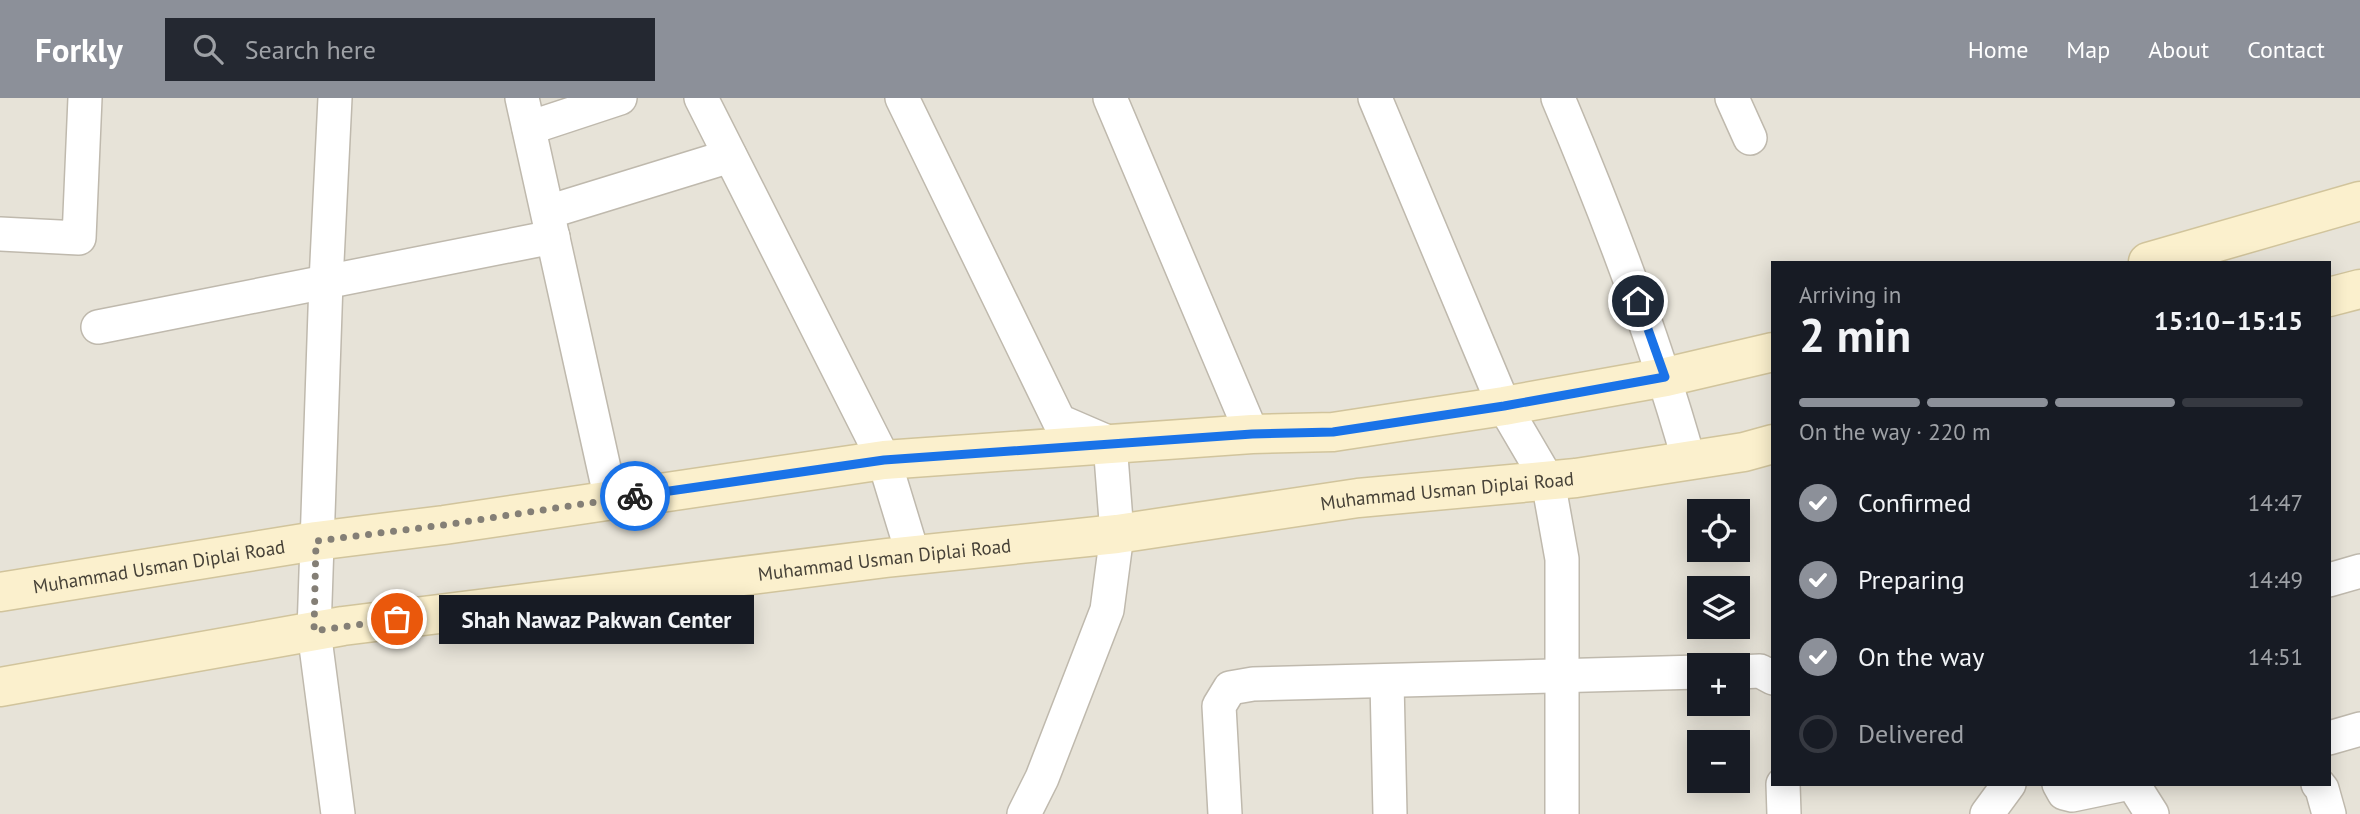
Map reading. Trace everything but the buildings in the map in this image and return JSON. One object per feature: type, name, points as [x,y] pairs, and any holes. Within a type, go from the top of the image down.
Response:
[{"type":"street","points":[[0,234],[79,238],[85,98]]},
{"type":"street","points":[[335,98],[314,631],[338,814]]},
{"type":"street","points":[[611,500],[526,113],[620,98]]},
{"type":"street","points":[[701,98],[884,460],[914,555]]},
{"type":"street","points":[[902,98],[1059,421],[1110,443],[1117,534],[1107,610],[1042,778],[1024,814]]},
{"type":"street","points":[[1110,98],[1252,434]]},
{"type":"street","points":[[1375,98],[1504,406],[1548,481],[1562,559],[1562,814]]},
{"type":"street","points":[[1558,98],[1601,200],[1665,377],[1689,461]]},
{"type":"street","points":[[1732,98],[1750,138]]},
{"type":"street","points":[[98,327],[326,282],[551,225],[730,156]]},
{"type":"street","points":[[2151,261],[2360,201]]},
{"type":"street","points":[[2331,296],[2360,289]]},
{"type":"street","name":"Muhammad Usman Diplai Road","points":[[0,592],[316,541],[444,525],[884,460],[1252,434],[1333,432],[1504,406],[1665,377],[1771,352]]},
{"type":"street","name":"Muhammad Usman Diplai Road","points":[[0,687],[314,631],[914,555],[1117,534],[1358,498],[1548,481],[1689,461],[1771,445]]},
{"type":"street","points":[[2331,579],[2360,571]]},
{"type":"street","points":[[1750,671],[1760,671],[1771,677]]},
{"type":"street","points":[[1225,814],[1219,706],[1230,688],[1253,684],[1687,672]]},
{"type":"street","points":[[1387,682],[1390,814]]},
{"type":"street","points":[[2331,737],[2360,729]]},
{"type":"street","points":[[1783,786],[1784,814]]},
{"type":"street","points":[[1987,814],[2008,786]]},
{"type":"street","points":[[2060,786],[2064,793],[2072,795],[2115,786]]},
{"type":"street","points":[[2134,786],[2152,814]]},
{"type":"street","points":[[2320,786],[2329,814]]},
{"type":"shaded area","points":[[0,98],[2360,98],[2360,814],[0,814]]},
{"type":"way so far","points":[[397,619],[314,631],[316,541],[635,496]]},
{"type":"place","name":"Shah Nawaz Pakwan Center","points":[[397,619]]},
{"type":"route","points":[[635,496],[884,460],[1252,434],[1333,432],[1504,406],[1665,377],[1638,301]]}]
